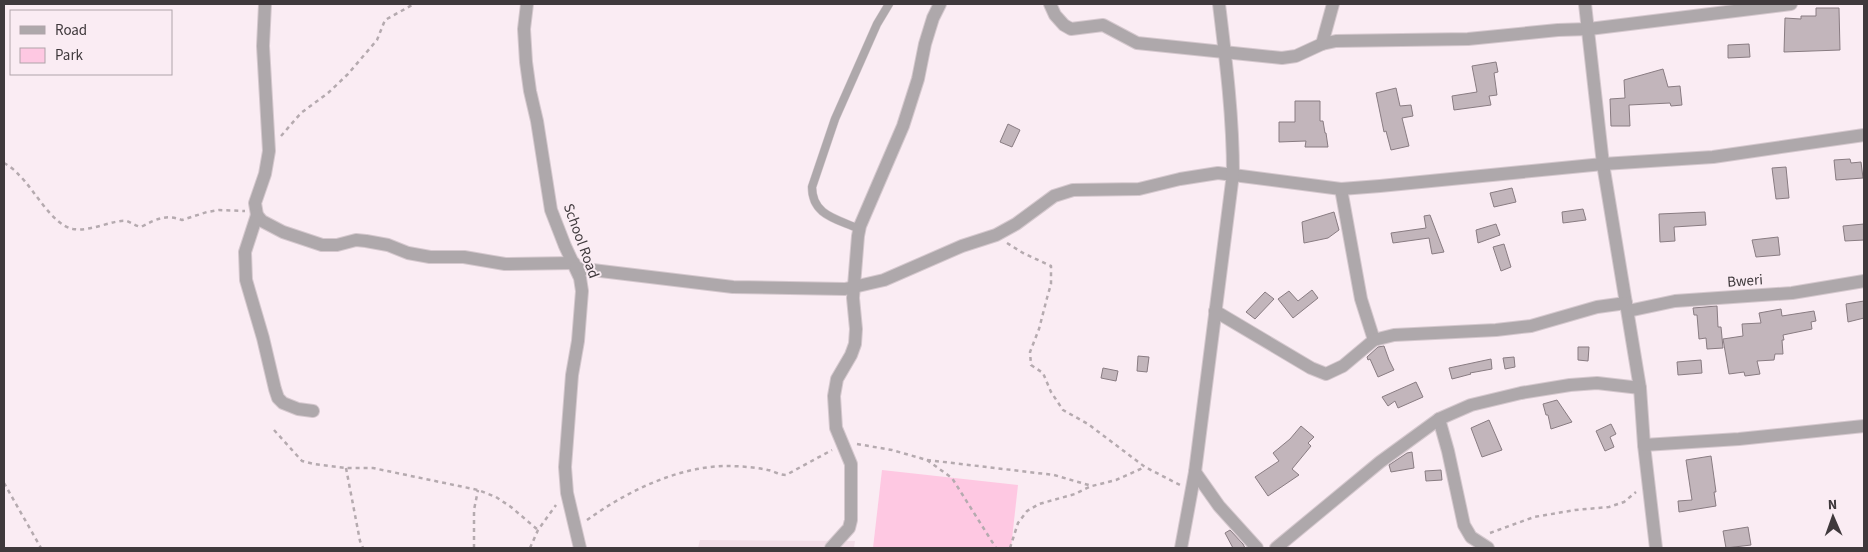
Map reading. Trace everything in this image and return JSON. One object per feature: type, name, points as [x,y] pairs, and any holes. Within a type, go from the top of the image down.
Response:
[{"type":"street","points":[[265,4],[263,46],[269,151],[265,174],[255,203],[257,213],[262,221],[283,232],[322,245],[337,245],[356,240],[366,241],[430,257],[464,257],[506,264],[575,265],[733,287],[854,288],[884,280],[954,249],[996,236],[1054,196],[1068,191],[1139,189],[1208,174],[1233,174],[1341,189],[1603,164],[1713,157],[1864,135]]},
{"type":"street","name":"School Road","points":[[527,4],[524,29],[526,62],[551,210],[565,246],[575,265],[582,291],[578,341],[572,375],[565,467],[567,493],[580,548]]},
{"type":"street","points":[[830,548],[849,528],[851,520],[851,464],[836,428],[834,396],[837,379],[855,344],[854,288],[859,229],[903,126],[918,78],[925,44],[933,18],[940,4]]},
{"type":"street","points":[[1050,4],[1055,15],[1064,25],[1071,28],[1103,25],[1137,43],[1286,58],[1305,53],[1322,44],[1348,40],[1468,39],[1558,30],[1589,29],[1791,4]]},
{"type":"street","points":[[1181,548],[1195,472],[1233,174],[1233,138],[1220,4]]},
{"type":"street","points":[[1322,44],[1333,4]]},
{"type":"street","points":[[1585,4],[1603,164],[1640,388],[1644,445],[1656,548]]},
{"type":"street","points":[[1215,311],[1311,368],[1326,374],[1343,366],[1374,340],[1361,300],[1341,189]]},
{"type":"street","points":[[257,213],[245,252],[246,280],[263,338],[275,389],[278,398],[283,403],[298,409],[312,411]]},
{"type":"street","name":"Bweri","points":[[1374,340],[1394,335],[1496,330],[1531,326],[1555,321],[1597,307],[1627,307],[1675,301],[1792,293],[1864,281]]},
{"type":"street","points":[[1276,548],[1380,462],[1439,419],[1471,405],[1521,393],[1570,385],[1597,383],[1640,388]]},
{"type":"street","points":[[1439,419],[1453,471],[1464,525],[1471,537],[1488,548]]},
{"type":"street","points":[[1644,445],[1739,439],[1864,426]]},
{"type":"street","points":[[1195,472],[1219,506],[1257,548]]},
{"type":"lane","points":[[859,229],[817,208],[812,197],[812,187],[836,119],[877,24],[889,4]]},
{"type":"path","points":[[269,151],[301,113],[348,74],[377,40],[385,20],[414,4]]},
{"type":"path","points":[[4,163],[19,174],[64,226],[74,229],[91,229],[127,221],[141,227],[164,216],[182,220],[219,210],[257,213]]},
{"type":"path","points":[[996,236],[1023,253],[1049,264],[1052,269],[1051,284],[1030,352],[1031,365],[1043,373],[1051,392],[1063,410],[1088,424],[1145,467],[1170,481],[1192,489]]},
{"type":"path","points":[[575,528],[599,511],[632,493],[657,481],[693,471],[726,466],[765,469],[786,475],[831,451],[836,428]]},
{"type":"path","points":[[274,430],[302,461],[346,468],[373,468],[478,490],[496,498],[511,508],[538,530]]},
{"type":"path","points":[[843,442],[892,450],[927,460],[1054,475],[1092,486]]},
{"type":"path","points":[[927,460],[952,478],[996,548]]},
{"type":"path","points":[[1010,548],[1018,522],[1027,512],[1040,504],[1075,494],[1092,486],[1116,480],[1145,467]]},
{"type":"path","points":[[346,468],[363,548]]},
{"type":"path","points":[[1471,537],[1494,532],[1534,517],[1610,506],[1624,502],[1648,482]]},
{"type":"path","points":[[4,483],[41,548]]},
{"type":"path","points":[[474,548],[474,510],[478,490]]},
{"type":"path","points":[[530,548],[538,530],[549,513],[567,493]]},
{"type":"shaded area","points":[[700,540],[855,541],[854,548],[698,548]]},
{"type":"green space","points":[[882,470],[1018,485],[1011,548],[873,548]]},
{"type":"building","points":[[1816,8],[1839,8],[1840,50],[1784,52],[1785,18],[1801,19],[1801,16],[1816,16]]},
{"type":"building","points":[[1749,44],[1750,57],[1728,58],[1728,45]]},
{"type":"building","points":[[1496,62],[1498,72],[1494,73],[1497,95],[1489,96],[1491,105],[1454,110],[1452,96],[1477,92],[1472,66]]},
{"type":"building","points":[[1663,69],[1668,87],[1680,86],[1682,105],[1671,106],[1670,103],[1629,105],[1630,126],[1611,126],[1610,99],[1625,98],[1624,80]]},
{"type":"building","points":[[1396,88],[1400,106],[1411,105],[1413,116],[1402,118],[1409,146],[1391,150],[1386,131],[1384,132],[1376,93]]},
{"type":"building","points":[[1295,101],[1320,101],[1320,121],[1323,121],[1328,147],[1305,147],[1306,141],[1279,142],[1279,122],[1295,122]]},
{"type":"building","points":[[1008,124],[1020,130],[1012,147],[1000,142]]},
{"type":"building","points":[[1850,159],[1851,163],[1861,162],[1863,178],[1836,180],[1834,160]]},
{"type":"building","points":[[1786,167],[1789,198],[1776,199],[1772,168]]},
{"type":"building","points":[[1512,188],[1516,202],[1494,207],[1490,193]]},
{"type":"building","points":[[1583,209],[1586,220],[1563,223],[1562,212]]},
{"type":"building","points":[[1334,212],[1339,230],[1328,238],[1304,243],[1302,222]]},
{"type":"building","points":[[1705,212],[1706,225],[1674,227],[1675,241],[1660,242],[1659,214]]},
{"type":"building","points":[[1430,215],[1444,252],[1432,254],[1429,238],[1393,243],[1391,233],[1426,228],[1424,216]]},
{"type":"building","points":[[1496,224],[1500,235],[1478,243],[1476,230]]},
{"type":"building","points":[[1864,224],[1864,240],[1845,241],[1843,226]]},
{"type":"building","points":[[1778,237],[1780,255],[1756,257],[1752,240]]},
{"type":"building","points":[[1504,244],[1511,267],[1501,271],[1493,247]]},
{"type":"building","points":[[1312,290],[1318,298],[1293,318],[1278,299],[1289,291],[1298,301]]},
{"type":"building","points":[[1265,292],[1274,299],[1255,319],[1246,312]]},
{"type":"building","points":[[1864,301],[1864,318],[1848,322],[1846,304]]},
{"type":"building","points":[[1717,306],[1718,327],[1721,327],[1723,348],[1707,349],[1706,338],[1699,339],[1697,315],[1694,315],[1693,308]]},
{"type":"building","points":[[1781,309],[1782,316],[1814,311],[1816,321],[1811,322],[1812,329],[1783,335],[1783,354],[1775,354],[1774,360],[1757,361],[1760,374],[1745,376],[1744,372],[1729,374],[1723,339],[1743,336],[1742,324],[1761,323],[1759,313]]},
{"type":"building","points":[[1384,346],[1394,370],[1378,377],[1370,359],[1368,360],[1367,357],[1378,347]]},
{"type":"building","points":[[1578,347],[1589,347],[1588,361],[1578,360]]},
{"type":"building","points":[[1138,356],[1149,357],[1147,372],[1137,371]]},
{"type":"building","points":[[1514,357],[1515,367],[1505,369],[1503,358]]},
{"type":"building","points":[[1491,359],[1492,369],[1452,379],[1449,368]]},
{"type":"building","points":[[1701,360],[1702,373],[1678,375],[1677,362]]},
{"type":"building","points":[[1103,368],[1118,371],[1116,381],[1101,378]]},
{"type":"building","points":[[1416,382],[1423,397],[1398,408],[1395,401],[1388,406],[1382,397]]},
{"type":"building","points":[[1557,400],[1572,422],[1551,429],[1543,404]]},
{"type":"building","points":[[1489,420],[1502,450],[1482,457],[1471,428]]},
{"type":"building","points":[[1611,424],[1616,434],[1610,437],[1614,447],[1605,451],[1596,431]]},
{"type":"building","points":[[1301,426],[1314,437],[1308,443],[1311,446],[1292,469],[1299,475],[1268,496],[1255,477],[1279,461],[1273,453],[1290,439]]},
{"type":"building","points":[[1412,452],[1414,468],[1391,472],[1389,465],[1407,453]]},
{"type":"building","points":[[1711,456],[1716,506],[1679,512],[1678,501],[1692,500],[1686,460]]},
{"type":"building","points":[[1441,470],[1442,480],[1426,481],[1425,471]]},
{"type":"building","points":[[1748,527],[1751,545],[1726,548],[1723,531]]},
{"type":"building","points":[[1230,530],[1245,548],[1233,548],[1225,533]]}]
